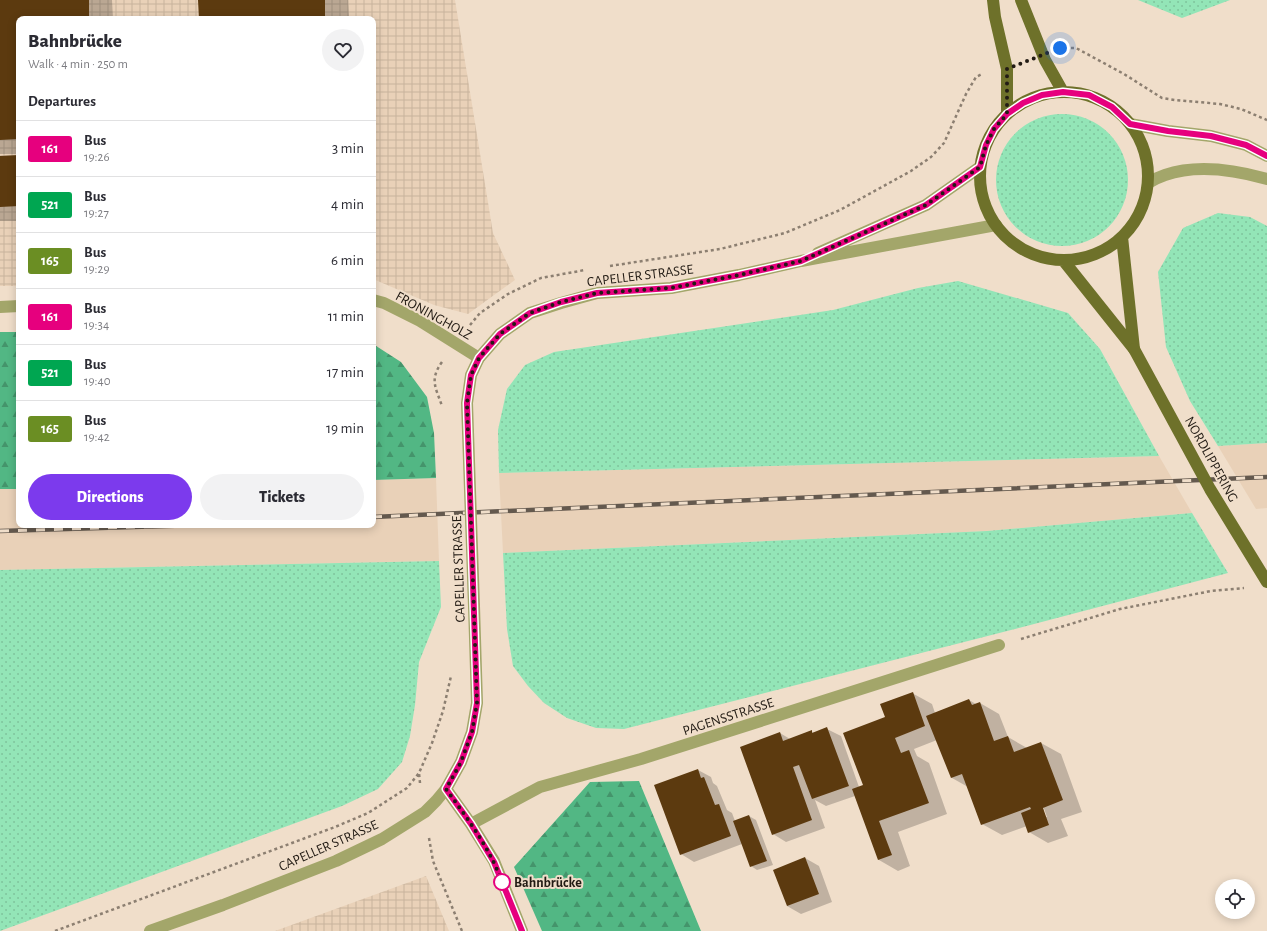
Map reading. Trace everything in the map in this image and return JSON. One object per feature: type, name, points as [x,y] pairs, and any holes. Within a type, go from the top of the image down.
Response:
[{"type":"main road","points":[[993,0],[995,17],[1007,69],[1007,114]]},
{"type":"main road","points":[[1021,0],[1043,54],[1063,92]]},
{"type":"main road","points":[[1063,92],[1089,95],[1112,107],[1130,124],[1144,149],[1148,183],[1140,212],[1122,237],[1096,254],[1063,260],[1034,255],[1010,244],[996,225],[982,199],[980,167],[986,145],[994,129],[1007,114],[1023,103],[1042,95],[1063,92]]},
{"type":"main road","name":"NORDLIPPERING","points":[[1122,237],[1134,348]]},
{"type":"main road","name":"NORDLIPPERING","points":[[1063,260],[1134,348],[1210,489],[1267,582]]},
{"type":"street","points":[[1130,124],[1168,131],[1211,136],[1246,145],[1267,156]]},
{"type":"street","name":"CAPELLER STRASSE","points":[[801,261],[926,205],[980,167]]},
{"type":"street","points":[[1148,183],[1166,175],[1183,171],[1203,169],[1227,170],[1267,179]]},
{"type":"street","name":"CAPELLER STRASSE","points":[[150,931],[223,905],[336,861],[382,839],[425,812],[446,789],[461,762],[472,732],[477,703],[467,403],[471,375],[479,358],[500,334],[530,313],[561,302],[597,293],[679,286],[739,275],[801,261],[996,225]]},
{"type":"street","name":"FRONINGHOLZ","points":[[376,301],[384,303],[420,321],[479,358]]},
{"type":"street","points":[[0,307],[16,306]]},
{"type":"street","name":"PAGENSSTRASSE","points":[[471,824],[540,787],[641,759],[999,645]]},
{"type":"street","points":[[446,789],[471,824],[494,862],[522,931]]},
{"type":"path","points":[[1043,54],[1060,48],[1076,48],[1124,74],[1162,98],[1220,104],[1241,109],[1267,120]]},
{"type":"path","points":[[609,266],[720,249],[785,232],[840,210],[911,171],[931,157],[944,143],[966,94],[976,77],[985,73],[1007,69]]},
{"type":"path","points":[[443,411],[434,382],[436,370],[480,313],[508,294],[541,278],[586,270]]},
{"type":"path","points":[[999,645],[1120,609],[1211,591],[1246,588]]},
{"type":"path","points":[[55,931],[335,827],[368,813],[407,788],[418,773]]},
{"type":"shaded area","points":[[0,0],[455,0],[493,233],[515,280],[468,314],[434,305],[376,280],[376,16],[16,16],[16,286],[0,286]]},
{"type":"shaded area","points":[[1267,443],[1267,508],[1256,509],[1218,446]]},
{"type":"shaded area","points":[[1159,456],[1192,513],[987,531],[503,553],[499,473]]},
{"type":"shaded area","points":[[436,478],[439,561],[0,570],[0,489],[16,489],[16,528],[376,528],[376,480]]},
{"type":"shaded area","points":[[426,876],[449,931],[275,931]]},
{"type":"green space","points":[[1138,0],[1230,0],[1182,18]]},
{"type":"green space","points":[[1062,114],[1087,119],[1104,129],[1113,138],[1123,155],[1128,180],[1123,205],[1113,222],[1104,231],[1087,241],[1062,246],[1037,241],[1020,231],[1011,222],[1001,205],[996,180],[1001,155],[1011,138],[1020,129],[1037,119]]},
{"type":"green space","points":[[1218,213],[1250,217],[1267,226],[1267,443],[1218,446],[1190,401],[1166,347],[1158,272],[1183,228]]},
{"type":"green space","points":[[958,281],[1068,313],[1100,349],[1159,456],[499,473],[498,430],[507,389],[525,365],[554,352],[833,310],[918,288]]},
{"type":"green space","points":[[0,332],[16,332],[16,489],[0,489]]},
{"type":"green space","points":[[376,346],[401,362],[427,397],[434,433],[436,478],[376,480]]},
{"type":"green space","points":[[1192,513],[1228,573],[624,729],[596,728],[567,718],[544,703],[528,686],[513,666],[507,629],[503,553],[987,531]]},
{"type":"green space","points":[[439,561],[441,607],[419,662],[415,705],[410,736],[402,762],[378,789],[342,806],[0,931],[0,570]]},
{"type":"green space","points":[[639,781],[701,931],[542,931],[514,867],[590,782]]},
{"type":"building","points":[[0,0],[89,0],[89,16],[16,16],[16,139],[0,140]]},
{"type":"building","points":[[198,0],[325,0],[325,16],[199,16]]},
{"type":"building","points":[[16,155],[16,206],[0,207],[0,156]]},
{"type":"building","points":[[913,692],[925,726],[895,738],[901,753],[909,750],[929,803],[879,821],[892,855],[878,860],[852,789],[863,785],[843,733],[885,717],[880,704]]},
{"type":"building","points":[[969,699],[972,705],[980,702],[994,741],[1008,736],[1014,752],[1041,742],[1063,800],[1043,808],[1049,825],[1028,833],[1021,813],[1031,809],[1030,807],[981,825],[962,774],[951,778],[926,716]]},
{"type":"building","points":[[827,727],[849,786],[812,799],[799,765],[793,767],[812,820],[772,835],[740,747],[780,732],[783,741],[812,730],[812,733]]},
{"type":"building","points":[[698,769],[701,778],[704,777],[715,805],[719,804],[731,836],[680,855],[654,785]]},
{"type":"building","points":[[749,815],[767,861],[750,867],[733,821]]},
{"type":"building","points":[[805,857],[819,894],[787,906],[773,870]]},
{"type":"railway","points":[[376,517],[1267,477]]},
{"type":"railway","points":[[0,531],[100,528]]},
{"type":"bus line","name":"161","points":[[522,931],[494,862],[471,824],[446,789],[461,762],[472,732],[477,703],[467,403],[471,375],[475,366],[479,358],[500,334],[530,313],[561,302],[597,293],[671,288],[801,261],[926,205],[980,167],[986,145],[994,129],[1007,114],[1023,103],[1042,95],[1063,92],[1089,95],[1112,107],[1130,124],[1168,131],[1211,136],[1246,145],[1267,156]]},
{"type":"place","name":"Bahnbrücke","points":[[502,882]]},
{"type":"route","points":[[502,882],[494,862],[471,824],[446,789],[461,762],[472,732],[477,703],[467,403],[471,375],[479,358],[500,334],[530,313],[561,302],[597,293],[671,288],[801,261],[926,205],[980,167],[986,145],[994,129],[1007,114],[1007,69],[1060,48]]}]
